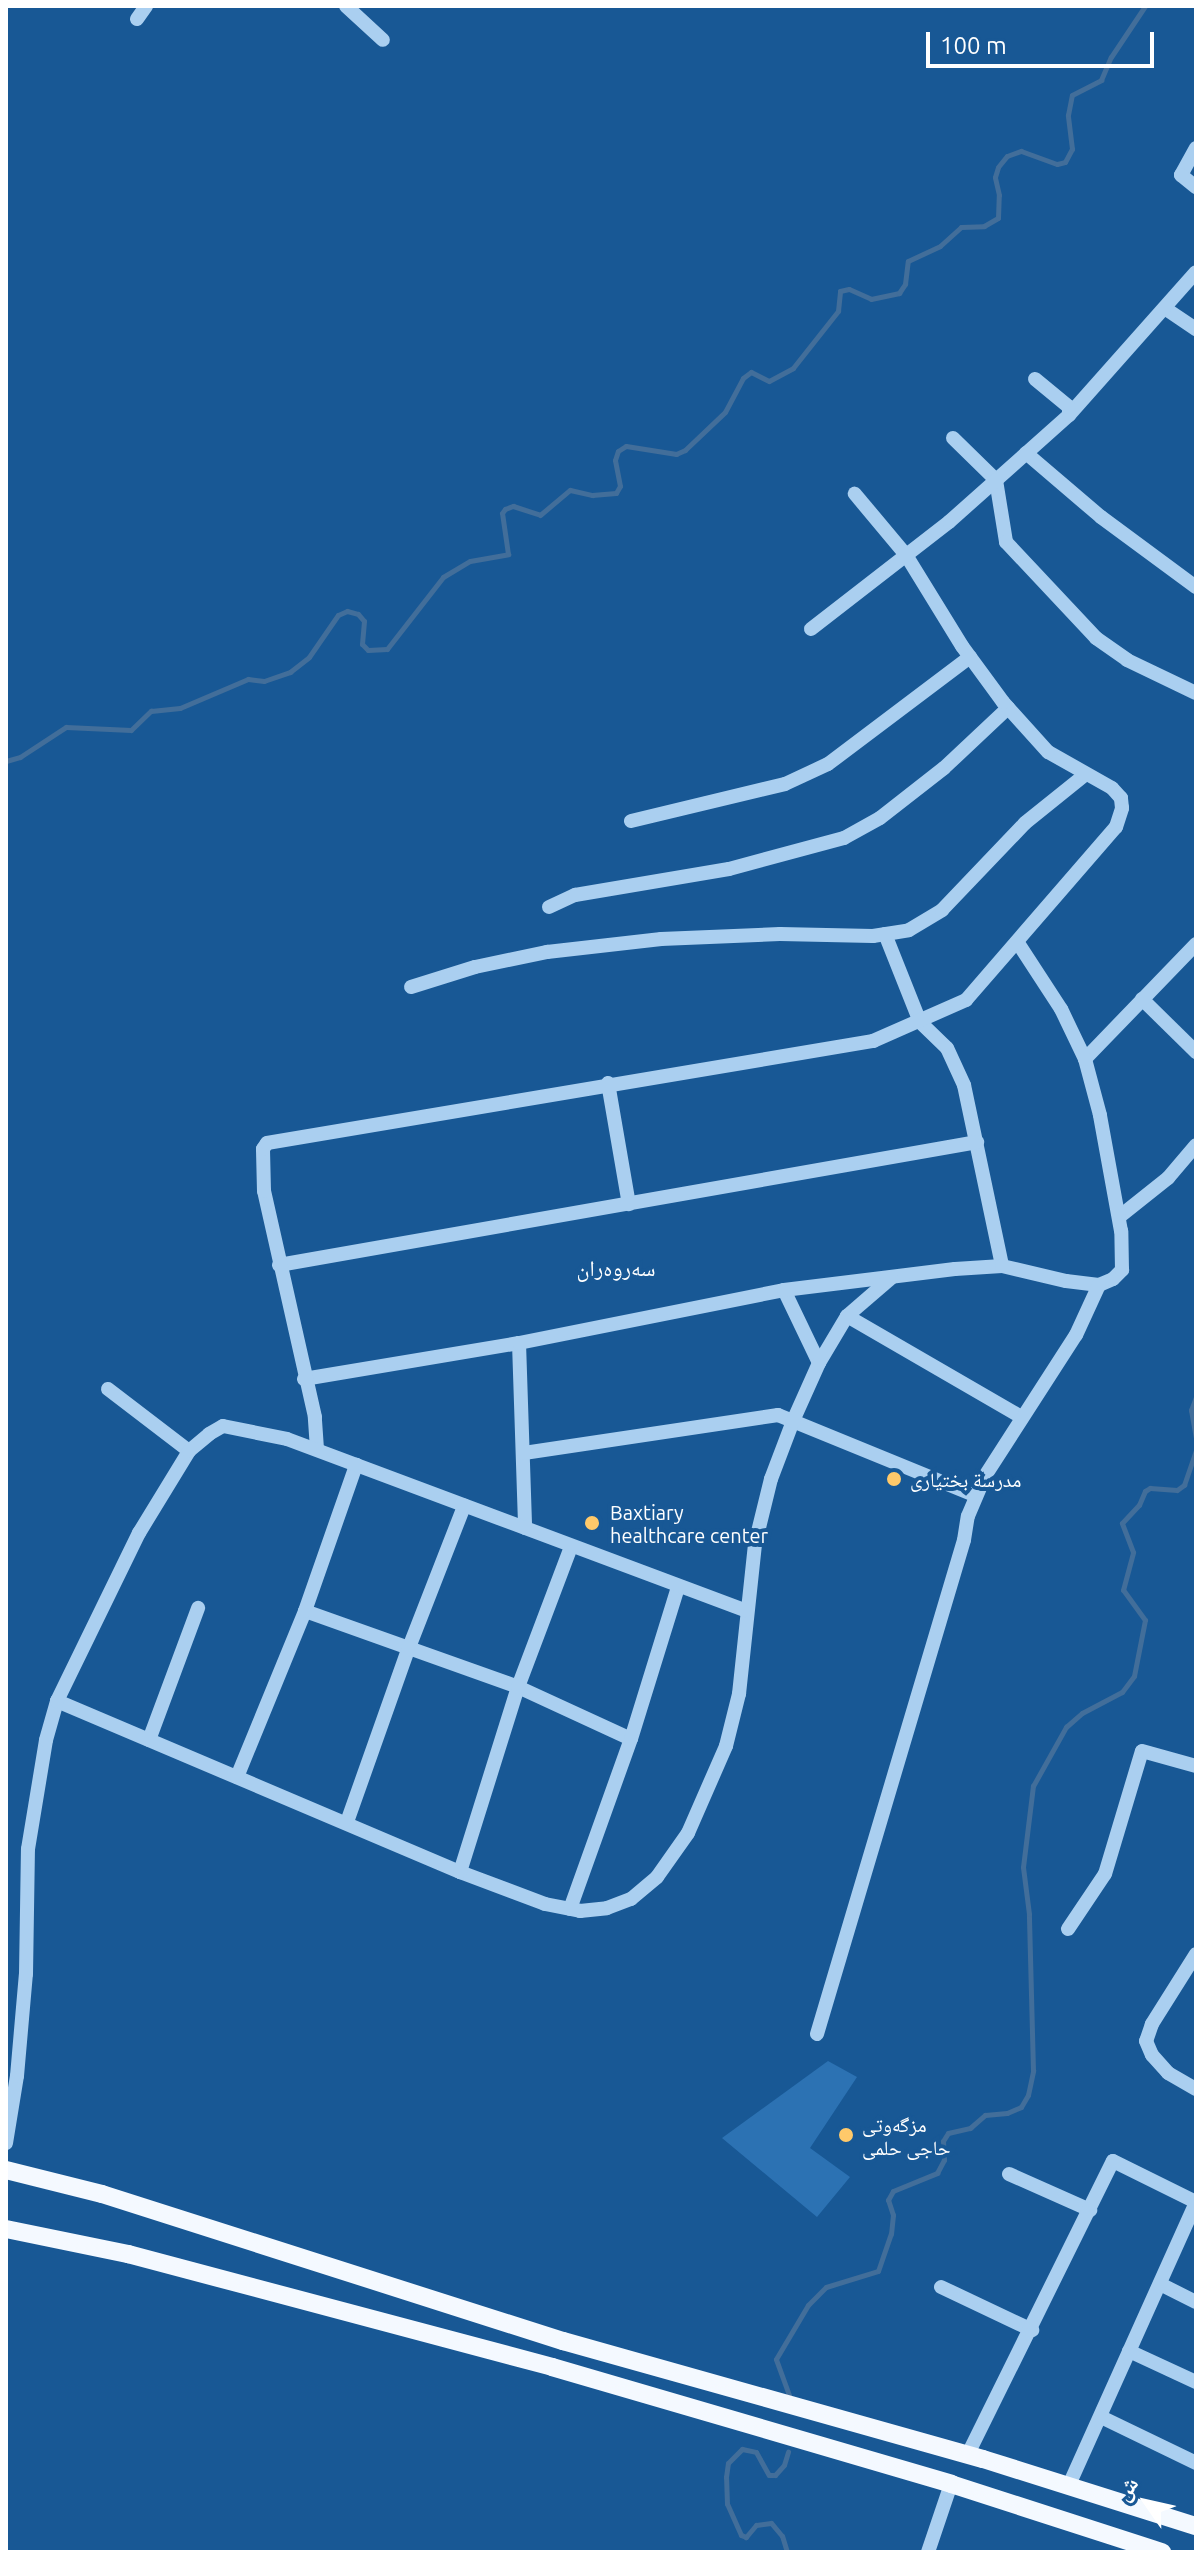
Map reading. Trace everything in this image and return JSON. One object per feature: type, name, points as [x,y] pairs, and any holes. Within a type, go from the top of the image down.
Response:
[{"type":"main road","points":[[6,2170],[102,2194],[563,2341],[1069,2485],[1196,2526]]},
{"type":"main road","points":[[6,2229],[128,2254],[552,2367],[951,2484],[1162,2552]]},
{"type":"main road","points":[[552,2367],[563,2341]]},
{"type":"street","points":[[137,19],[146,6]]},
{"type":"street","points":[[346,6],[383,40]]},
{"type":"street","points":[[1196,148],[1181,175],[1196,187]]},
{"type":"street","points":[[811,629],[906,555],[1069,415],[1196,272]]},
{"type":"street","points":[[1166,309],[1196,329]]},
{"type":"street","points":[[1035,379],[1069,407],[1069,415]]},
{"type":"street","points":[[953,438],[996,480],[1006,542],[1096,638],[1127,660],[1196,693]]},
{"type":"street","points":[[1026,453],[1101,517],[1196,587]]},
{"type":"street","points":[[317,1449],[315,1417],[264,1191],[263,1149],[267,1143],[608,1083],[873,1041],[966,1000],[1116,827],[1122,808],[1121,798],[1112,788],[1048,752],[1008,708],[970,657],[906,555],[855,494]]},
{"type":"street","points":[[631,821],[785,784],[828,764],[970,657]]},
{"type":"street","points":[[549,907],[575,895],[729,869],[844,838],[880,818],[944,768],[1008,708]]},
{"type":"street","points":[[411,987],[475,967],[547,952],[661,939],[885,934],[909,930],[942,910],[1025,823],[1086,774]]},
{"type":"street","points":[[885,934],[920,1022],[947,1048],[964,1085],[1002,1266]]},
{"type":"street","points":[[304,1379],[519,1343],[784,1290],[1002,1266],[1066,1281],[1099,1285],[1113,1279],[1122,1270],[1119,1217],[1100,1115],[1085,1059],[1061,1009],[1018,943]]},
{"type":"street","points":[[1085,1059],[1196,944]]},
{"type":"street","points":[[1142,999],[1196,1052]]},
{"type":"street","points":[[608,1083],[629,1204]]},
{"type":"street","points":[[279,1265],[977,1142]]},
{"type":"street","points":[[1119,1217],[1168,1178],[1196,1145]]},
{"type":"street","points":[[57,1701],[460,1872],[545,1904],[570,1909],[607,1908],[631,1899],[657,1877],[688,1833],[726,1746],[739,1694],[745,1610],[755,1544],[771,1479],[793,1421],[819,1363],[847,1316],[891,1278]]},
{"type":"street","points":[[817,2034],[976,1496],[1021,1417],[1076,1335],[1099,1285]]},
{"type":"street","points":[[784,1290],[819,1363]]},
{"type":"street","points":[[847,1316],[1021,1417]]},
{"type":"street","points":[[519,1343],[525,1528]]},
{"type":"street","points":[[108,1389],[189,1451]]},
{"type":"street","points":[[524,1453],[778,1415],[976,1496]]},
{"type":"street","points":[[6,2143],[17,2076],[26,1974],[28,1849],[46,1740],[57,1701],[139,1533],[189,1451],[223,1426],[317,1449],[745,1610]]},
{"type":"street","points":[[237,1777],[305,1611],[356,1465]]},
{"type":"street","points":[[347,1822],[408,1650],[464,1506]]},
{"type":"street","points":[[460,1872],[518,1687],[571,1547]]},
{"type":"street","points":[[570,1909],[631,1739],[678,1587]]},
{"type":"street","points":[[149,1740],[198,1608]]},
{"type":"street","points":[[305,1611],[518,1687],[631,1739]]},
{"type":"street","points":[[1068,1929],[1105,1874],[1142,1751],[1196,1766]]},
{"type":"street","points":[[1196,1954],[1152,2024],[1146,2041],[1152,2055],[1168,2073],[1196,2089]]},
{"type":"street","points":[[967,2456],[1113,2161],[1196,2202],[1069,2485]]},
{"type":"street","points":[[1009,2174],[1090,2210]]},
{"type":"street","points":[[1160,2284],[1196,2302]]},
{"type":"street","points":[[941,2287],[1032,2330]]},
{"type":"street","points":[[1129,2351],[1196,2382]]},
{"type":"street","points":[[1101,2417],[1196,2463]]},
{"type":"street","points":[[928,2552],[951,2484]]},
{"type":"shaded area","points":[[828,2061],[857,2077],[810,2148],[850,2177],[817,2217],[722,2138]]},
{"type":"waterway","points":[[6,761],[20,757],[66,727],[131,730],[151,711],[180,708],[248,679],[264,681],[290,672],[309,657],[338,615],[347,611],[358,614],[364,621],[362,644],[368,650],[387,649],[443,577],[470,561],[508,554],[502,513],[505,509],[513,506],[540,515],[570,490],[592,495],[616,493],[620,486],[615,460],[618,451],[626,446],[676,454],[685,450],[725,412],[743,378],[751,372],[769,381],[793,368],[838,311],[840,291],[849,289],[871,299],[899,293],[905,284],[908,261],[940,246],[961,227],[984,226],[998,218],[999,195],[995,177],[1007,156],[1021,151],[1057,164],[1065,162],[1072,149],[1068,115],[1072,95],[1101,80],[1111,57],[1145,6]]},
{"type":"waterway","points":[[1196,1397],[1191,1410],[1196,1437]]},
{"type":"waterway","points":[[789,2395],[776,2359],[808,2305],[826,2287],[878,2271],[891,2234],[893,2215],[888,2200],[893,2191],[937,2173],[944,2160],[943,2141],[948,2133],[970,2128],[985,2115],[1007,2113],[1021,2107],[1028,2095],[1033,2071],[1029,1914],[1023,1867],[1033,1786],[1066,1727],[1082,1713],[1122,1692],[1134,1676],[1145,1620],[1123,1590],[1133,1552],[1122,1523],[1139,1505],[1145,1491],[1150,1488],[1177,1490],[1184,1485],[1196,1450]]},
{"type":"waterway","points":[[787,2552],[782,2536],[771,2523],[756,2525],[746,2537],[741,2535],[727,2504],[726,2477],[728,2463],[742,2449],[756,2452],[769,2475],[775,2475],[784,2465],[788,2452]]},
{"type":"place","name":"مدرسة بختيارى","points":[[894,1479]]},
{"type":"place","name":"Baxtiary healthcare center","points":[[592,1523]]},
{"type":"place","name":"مزگەوتی حاجی حلمی","points":[[846,2135]]},
{"type":"district","name":"سەروەران","points":[[616,1268]]}]
